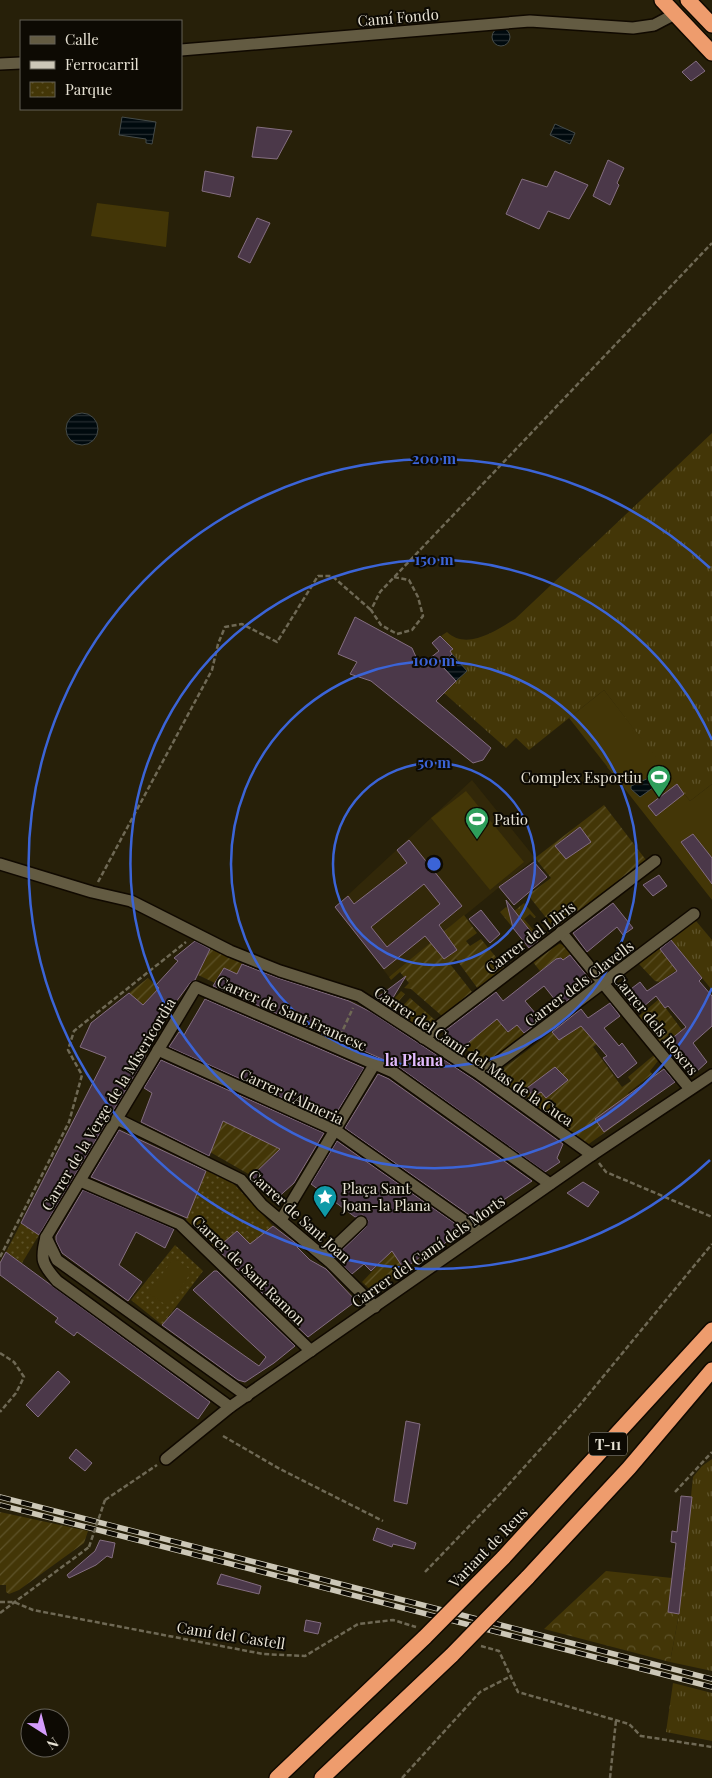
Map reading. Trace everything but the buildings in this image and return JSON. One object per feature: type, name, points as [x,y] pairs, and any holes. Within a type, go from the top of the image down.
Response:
[{"type":"highway","points":[[662,0],[712,53]]},
{"type":"highway","points":[[688,0],[712,25]]},
{"type":"highway","name":"Variant de Reus","points":[[277,1778],[422,1633],[503,1558],[712,1330]]},
{"type":"highway","name":"T-11","points":[[322,1778],[452,1655],[527,1578],[629,1468],[712,1370]]},
{"type":"street","name":"Camí Fondo","points":[[182,50],[530,21],[633,28],[654,26],[675,14]]},
{"type":"street","points":[[0,64],[20,63]]},
{"type":"street","name":"Carrer del Lliris","points":[[423,1038],[655,860]]},
{"type":"street","name":"Carrer del Camí del Mas de la Cuca","points":[[0,864],[92,892],[130,901],[192,933],[280,971],[359,996],[481,1075],[592,1155]]},
{"type":"street","name":"Carrer dels Clavells","points":[[481,1075],[694,914]]},
{"type":"street","name":"Carrer dels Rosers","points":[[561,932],[690,1089]]},
{"type":"street","name":"Carrer de Sant Francesc","points":[[196,987],[393,1072],[550,1184]]},
{"type":"street","name":"Carrer de la Verge de la Misericordia","points":[[46,1237],[196,987]]},
{"type":"street","name":"Carrer d'Almeria","points":[[158,1050],[335,1130],[480,1232]]},
{"type":"street","points":[[281,1220],[374,1065]]},
{"type":"street","name":"Carrer del Camí dels Morts","points":[[166,1459],[230,1407],[480,1232],[712,1075]]},
{"type":"street","name":"Carrer de Sant Joan","points":[[117,1119],[241,1180],[262,1205],[324,1257],[375,1307]]},
{"type":"street","name":"Carrer de Sant Ramon","points":[[80,1181],[180,1224],[312,1351]]},
{"type":"street","points":[[324,1257],[361,1222]]},
{"type":"street","points":[[46,1237],[57,1260],[247,1396]]},
{"type":"street","points":[[46,1237],[41,1254],[45,1268],[57,1282],[230,1407]]},
{"type":"street","points":[[45,1268],[57,1260]]},
{"type":"path","points":[[371,610],[380,592],[712,243]]},
{"type":"path","points":[[92,892],[212,670],[218,644],[225,627],[242,624],[277,642],[318,576],[332,576],[371,610],[381,625],[397,634],[412,630],[423,616],[418,597],[409,580],[394,577]]},
{"type":"path","points":[[0,1257],[69,1122],[82,1075],[68,1050],[74,1031],[178,950],[192,933]]},
{"type":"path","points":[[334,1048],[353,1008]]},
{"type":"path","points":[[592,1155],[606,1172],[712,1217]]},
{"type":"path","points":[[425,1572],[560,1427],[712,1244]]},
{"type":"path","points":[[0,1353],[14,1362],[24,1377],[16,1393],[0,1412]]},
{"type":"path","points":[[223,1436],[280,1469],[383,1521]]},
{"type":"path","points":[[675,1492],[712,1452]]},
{"type":"path","points":[[0,1612],[89,1547],[105,1500],[166,1459]]},
{"type":"path","name":"Camí del Castell","points":[[0,1602],[14,1602],[33,1610],[263,1654],[305,1656],[358,1624],[393,1620],[422,1633]]},
{"type":"path","points":[[473,1644],[499,1651],[518,1692],[629,1724],[641,1736],[712,1747]]},
{"type":"path","points":[[402,1778],[480,1692],[511,1676]]},
{"type":"path","points":[[610,1778],[616,1720]]},
{"type":"shaded area","points":[[501,28],[507,31],[510,37],[507,43],[501,46],[495,43],[492,37],[495,31]]},
{"type":"shaded area","points":[[122,117],[156,122],[152,144],[146,143],[146,139],[119,135]]},
{"type":"shaded area","points":[[555,124],[575,133],[570,144],[550,135]]},
{"type":"shaded area","points":[[82,413],[88,414],[93,418],[97,423],[97,435],[93,440],[88,444],[82,445],[76,444],[71,440],[67,435],[66,429],[67,423],[71,418],[76,414]]},
{"type":"shaded area","points":[[452,654],[467,671],[456,681],[441,665]]},
{"type":"shaded area","points":[[651,777],[655,778],[657,785],[640,797],[631,789],[631,786]]},
{"type":"shaded area","points":[[472,780],[535,858],[389,977],[335,907]]},
{"type":"green space","points":[[97,203],[169,212],[166,247],[91,236]]},
{"type":"green space","points":[[712,433],[712,784],[690,801],[664,768],[621,784],[607,767],[642,740],[604,690],[529,750],[516,738],[506,748],[444,693],[467,671],[450,652],[453,649],[441,636],[447,632],[464,640],[482,637],[515,619]]},
{"type":"green space","name":"Complex Esportiu","points":[[604,690],[690,801],[712,784],[712,900],[569,718]]},
{"type":"green space","name":"Patio","points":[[466,791],[524,862],[490,890],[431,818]]},
{"type":"green space","points":[[604,805],[646,860],[555,929],[528,895],[551,878],[535,858]]},
{"type":"green space","points":[[524,903],[536,917],[534,918],[530,914],[524,919],[536,933],[542,929],[547,934],[538,941],[516,914],[511,919],[513,928],[500,912],[506,907],[512,913]]},
{"type":"green space","points":[[464,915],[477,933],[466,941],[470,946],[481,939],[505,968],[478,989],[456,959],[450,964],[472,992],[442,1016],[411,989],[404,988],[409,983],[400,972],[391,980],[389,977]]},
{"type":"green space","points":[[696,921],[712,940],[712,990],[670,939]]},
{"type":"green space","points":[[559,944],[566,945],[572,953],[563,960],[556,959],[540,971],[533,962]]},
{"type":"green space","points":[[211,947],[243,961],[237,974],[224,968],[215,983],[198,975]]},
{"type":"green space","points":[[660,948],[671,963],[682,966],[660,982],[655,981],[639,964]]},
{"type":"green space","points":[[148,978],[159,988],[148,999],[146,1008],[129,993]]},
{"type":"green space","points":[[401,991],[405,994],[398,1002],[402,1007],[410,998],[435,1020],[422,1032],[392,1013],[394,1008],[389,1005]]},
{"type":"green space","points":[[659,999],[682,1030],[662,1046],[638,1017]]},
{"type":"green space","points":[[570,1018],[578,1028],[585,1024],[597,1044],[593,1047],[622,1087],[631,1081],[628,1077],[654,1055],[658,1061],[650,1071],[652,1074],[628,1093],[639,1108],[586,1146],[492,1077],[562,1024],[569,1032]]},
{"type":"green space","points":[[497,1019],[507,1032],[517,1025],[526,1036],[488,1064],[463,1047],[477,1036],[476,1034]]},
{"type":"green space","points":[[223,1121],[280,1149],[252,1176],[210,1152]]},
{"type":"green space","points":[[206,1170],[232,1182],[273,1226],[250,1244],[216,1249],[186,1220]]},
{"type":"green space","points":[[21,1223],[39,1235],[22,1263],[6,1252]]},
{"type":"green space","points":[[175,1245],[203,1271],[162,1325],[131,1300]]},
{"type":"green space","points":[[392,1251],[404,1269],[374,1293],[362,1282]]},
{"type":"green space","points":[[174,1258],[192,1271],[168,1306],[148,1293]]},
{"type":"green space","points":[[712,1459],[712,1671],[670,1662],[679,1614],[693,1477],[702,1466]]},
{"type":"green space","points":[[0,1512],[88,1531],[84,1543],[19,1590],[9,1594],[6,1592],[6,1585],[0,1585]]},
{"type":"green space","points":[[606,1571],[672,1578],[668,1612],[679,1614],[670,1662],[544,1629]]},
{"type":"green space","points":[[673,1683],[712,1693],[712,1741],[666,1732]]},
{"type":"railway","points":[[0,1497],[712,1679]]},
{"type":"railway","points":[[0,1505],[712,1687]]},
{"type":"place","name":"Complex Esportiu","points":[[659,798]]},
{"type":"place","name":"Patio","points":[[477,840]]},
{"type":"place","name":"Plaça Sant Joan-la Plana","points":[[325,1218]]},
{"type":"district","name":"la Plana","points":[[414,1059]]}]
